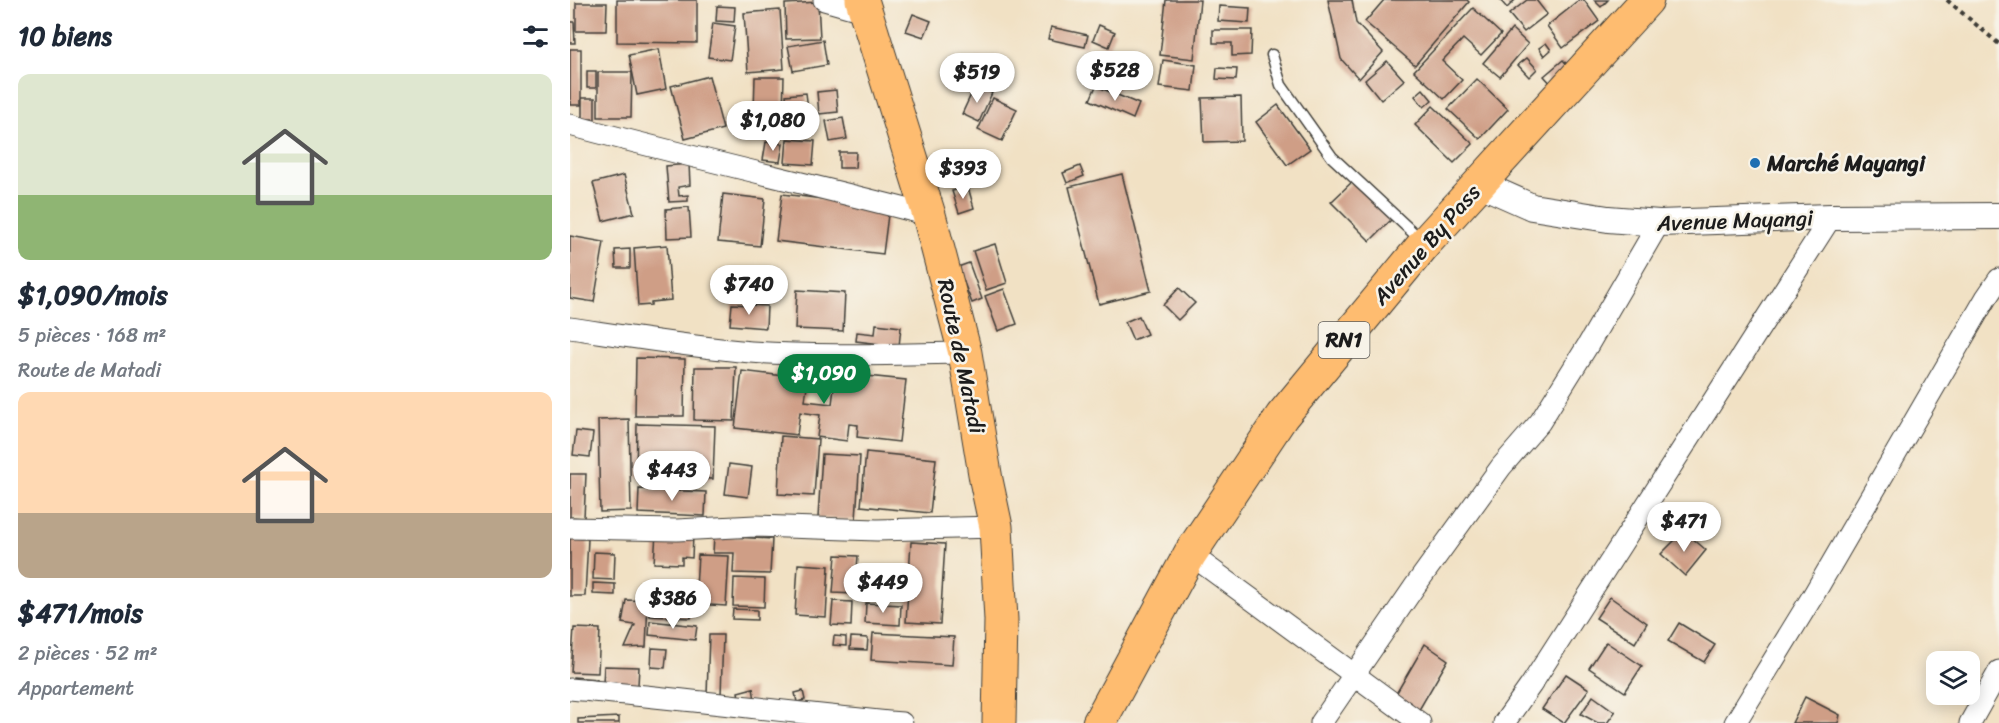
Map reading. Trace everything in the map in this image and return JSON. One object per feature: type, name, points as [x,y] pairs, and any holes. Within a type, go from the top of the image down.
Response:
[{"type":"highway","name":"Avenue By Pass","points":[[1100,723],[1190,554],[1282,416],[1425,243],[1647,0]]},
{"type":"highway","name":"Route de Matadi","points":[[864,4],[928,215],[965,353],[996,527],[1001,620],[1000,711]]},
{"type":"highway","points":[[1000,711],[1025,723]]},
{"type":"street","points":[[824,0],[864,4]]},
{"type":"street","points":[[570,125],[928,215]]},
{"type":"street","name":"Avenue Mayangi","points":[[1478,183],[1532,207],[1608,219],[1659,223],[1831,217],[1999,216]]},
{"type":"street","points":[[1504,723],[1831,217]]},
{"type":"street","points":[[1321,723],[1415,586],[1501,467],[1540,422],[1659,223]]},
{"type":"street","points":[[1735,723],[1814,594],[1999,279]]},
{"type":"street","points":[[570,328],[751,352],[965,353]]},
{"type":"street","points":[[570,528],[677,530],[754,526],[877,530],[996,527]]},
{"type":"street","points":[[1190,554],[1420,723]]},
{"type":"street","points":[[1970,723],[1999,671]]},
{"type":"street","points":[[570,689],[792,714],[902,723]]},
{"type":"lane","points":[[1272,55],[1281,85],[1332,157],[1425,243]]},
{"type":"path","points":[[1947,0],[1999,44]]},
{"type":"building","points":[[617,0],[697,0],[697,43],[617,42]]},
{"type":"building","points":[[1166,0],[1200,0],[1194,59],[1160,55]]},
{"type":"building","points":[[1328,0],[1352,0],[1356,23],[1383,52],[1359,79],[1341,59]]},
{"type":"building","points":[[1384,0],[1467,0],[1469,2],[1415,65],[1365,22]]},
{"type":"building","points":[[1500,0],[1515,0],[1507,8]]},
{"type":"building","points":[[1527,0],[1536,0],[1547,14],[1524,32],[1509,14]]},
{"type":"building","points":[[1580,0],[1584,0],[1599,21],[1563,48],[1547,26]]},
{"type":"building","points":[[1594,0],[1608,0],[1601,7]]},
{"type":"building","points":[[818,2],[820,38],[786,39],[785,4]]},
{"type":"building","points":[[576,3],[607,3],[606,31],[576,31]]},
{"type":"building","points":[[717,6],[735,7],[734,22],[716,21]]},
{"type":"building","points":[[1219,6],[1250,8],[1249,23],[1218,21]]},
{"type":"building","points":[[1473,8],[1501,34],[1481,55],[1463,39],[1442,61],[1462,80],[1444,99],[1414,71]]},
{"type":"building","points":[[780,10],[784,69],[748,72],[744,13]]},
{"type":"building","points":[[913,14],[931,21],[924,37],[906,31]]},
{"type":"building","points":[[570,22],[574,22],[575,43],[570,43]]},
{"type":"building","points":[[713,23],[735,26],[730,60],[708,57]]},
{"type":"building","points":[[1099,25],[1115,32],[1109,47],[1093,40]]},
{"type":"building","points":[[1051,27],[1088,35],[1085,47],[1048,39]]},
{"type":"building","points":[[1512,29],[1528,44],[1500,77],[1483,63]]},
{"type":"building","points":[[1213,30],[1252,30],[1251,55],[1232,56],[1232,43],[1213,43]]},
{"type":"building","points":[[823,40],[827,65],[793,71],[788,46]]},
{"type":"building","points":[[1546,43],[1551,50],[1544,56],[1539,48]]},
{"type":"building","points":[[570,49],[581,49],[581,105],[570,105]]},
{"type":"building","points":[[659,49],[666,89],[637,95],[629,55]]},
{"type":"building","points":[[977,58],[1001,66],[996,81],[973,73]]},
{"type":"building","points":[[1527,58],[1537,69],[1529,77],[1518,65]]},
{"type":"building","points":[[1163,60],[1196,65],[1193,91],[1159,87]]},
{"type":"building","points":[[1563,60],[1572,70],[1553,86],[1544,76]]},
{"type":"building","points":[[1387,61],[1404,80],[1381,100],[1365,80]]},
{"type":"building","points":[[1217,68],[1237,69],[1236,80],[1216,79]]},
{"type":"building","points":[[587,71],[596,71],[596,88],[587,88]]},
{"type":"building","points":[[598,72],[632,72],[631,117],[598,117]]},
{"type":"building","points":[[1107,74],[1121,80],[1117,91],[1102,85]]},
{"type":"building","points":[[709,76],[723,129],[685,139],[671,86]]},
{"type":"building","points":[[755,77],[784,77],[783,111],[754,111]]},
{"type":"building","points":[[1477,79],[1508,109],[1480,139],[1448,109]]},
{"type":"building","points":[[975,86],[992,93],[979,122],[962,114]]},
{"type":"building","points":[[1096,86],[1139,104],[1133,119],[1090,100]]},
{"type":"building","points":[[1423,89],[1432,100],[1424,107],[1415,96]]},
{"type":"building","points":[[836,90],[838,112],[819,114],[817,92]]},
{"type":"building","points":[[806,93],[809,117],[788,119],[786,95]]},
{"type":"building","points":[[1241,97],[1242,141],[1204,142],[1202,98]]},
{"type":"building","points":[[582,98],[595,98],[595,119],[582,119]]},
{"type":"building","points":[[993,98],[1017,109],[1002,141],[978,130]]},
{"type":"building","points":[[1278,105],[1310,149],[1287,165],[1256,122]]},
{"type":"building","points":[[1433,106],[1473,144],[1454,163],[1415,125]]},
{"type":"building","points":[[843,118],[847,139],[830,142],[826,121]]},
{"type":"building","points":[[787,139],[815,141],[813,165],[785,163]]},
{"type":"building","points":[[766,142],[783,144],[780,162],[763,160]]},
{"type":"building","points":[[839,152],[856,152],[855,168],[839,168]]},
{"type":"building","points":[[689,164],[690,185],[678,187],[679,196],[688,195],[688,201],[669,202],[666,166]]},
{"type":"building","points":[[1080,166],[1084,176],[1067,183],[1063,173]]},
{"type":"building","points":[[1122,174],[1151,291],[1099,304],[1069,187]]},
{"type":"building","points":[[624,175],[634,213],[603,221],[593,183]]},
{"type":"building","points":[[1353,181],[1392,219],[1370,241],[1331,202]]},
{"type":"building","points":[[968,187],[974,208],[959,213],[952,191]]},
{"type":"building","points":[[723,194],[765,199],[760,246],[718,242]]},
{"type":"building","points":[[782,194],[889,207],[883,254],[776,241]]},
{"type":"building","points":[[689,207],[691,237],[667,238],[666,209]]},
{"type":"building","points":[[570,236],[604,242],[594,302],[570,298]]},
{"type":"building","points":[[995,244],[1007,283],[986,290],[973,251]]},
{"type":"building","points":[[667,245],[671,300],[638,306],[634,248]]},
{"type":"building","points":[[630,249],[630,268],[616,268],[615,250]]},
{"type":"building","points":[[969,263],[982,299],[972,303],[958,267]]},
{"type":"building","points":[[1179,288],[1195,303],[1178,320],[1163,305]]},
{"type":"building","points":[[1004,289],[1017,324],[998,331],[985,296]]},
{"type":"building","points":[[797,290],[845,293],[843,331],[795,329]]},
{"type":"building","points":[[732,304],[767,306],[766,328],[730,325]]},
{"type":"building","points":[[1139,316],[1147,334],[1133,340],[1125,322]]},
{"type":"building","points":[[876,324],[901,327],[899,346],[856,341],[857,332],[875,334]]},
{"type":"building","points":[[636,358],[685,359],[684,416],[635,416]]},
{"type":"building","points":[[837,364],[868,368],[867,376],[906,380],[899,442],[857,437],[858,425],[849,424],[847,441],[817,437],[820,415],[800,412],[797,435],[735,428],[742,371],[808,379],[805,401],[832,404]]},
{"type":"building","points":[[695,367],[736,367],[734,421],[694,420]]},
{"type":"building","points":[[629,419],[631,511],[600,512],[598,420]]},
{"type":"building","points":[[637,424],[715,426],[713,479],[636,477]]},
{"type":"building","points":[[576,431],[593,433],[590,457],[573,455]]},
{"type":"building","points":[[781,436],[818,439],[814,496],[778,494]]},
{"type":"building","points":[[866,452],[936,459],[930,513],[861,506]]},
{"type":"building","points":[[822,454],[860,456],[856,520],[818,518]]},
{"type":"building","points":[[729,464],[752,467],[748,497],[725,494]]},
{"type":"building","points":[[570,474],[586,474],[584,518],[570,517]]},
{"type":"building","points":[[639,489],[706,492],[705,516],[638,513]]},
{"type":"building","points":[[1684,531],[1706,550],[1685,576],[1661,554]]},
{"type":"building","points":[[656,533],[693,535],[692,558],[682,557],[682,564],[654,563]]},
{"type":"building","points":[[714,536],[772,539],[770,574],[733,573],[734,553],[713,553]]},
{"type":"building","points":[[570,538],[588,539],[585,596],[570,596]]},
{"type":"building","points":[[911,542],[945,544],[940,624],[906,622]]},
{"type":"building","points":[[594,552],[615,553],[614,580],[593,579]]},
{"type":"building","points":[[698,555],[729,556],[726,606],[695,604]]},
{"type":"building","points":[[836,555],[858,556],[855,594],[833,593]]},
{"type":"building","points":[[798,564],[829,566],[826,617],[795,615]]},
{"type":"building","points":[[734,578],[765,579],[764,607],[733,606]]},
{"type":"building","points":[[651,580],[693,582],[691,618],[650,616]]},
{"type":"building","points":[[593,583],[615,584],[615,595],[593,594]]},
{"type":"building","points":[[1610,597],[1647,623],[1635,643],[1596,618]]},
{"type":"building","points":[[626,600],[648,601],[646,647],[625,648],[635,625],[622,623]]},
{"type":"building","points":[[833,601],[852,602],[851,626],[831,625]]},
{"type":"building","points":[[866,603],[901,605],[900,625],[865,623]]},
{"type":"building","points":[[733,609],[757,610],[757,620],[732,619]]},
{"type":"building","points":[[650,621],[697,626],[695,640],[649,635]]},
{"type":"building","points":[[1679,623],[1715,645],[1704,662],[1668,641]]},
{"type":"building","points":[[574,628],[600,629],[598,673],[571,672]]},
{"type":"building","points":[[873,633],[954,637],[952,665],[871,660]]},
{"type":"building","points":[[709,635],[723,635],[721,695],[707,695]]},
{"type":"building","points":[[834,636],[846,637],[846,646],[833,645]]},
{"type":"building","points":[[851,637],[868,638],[867,650],[850,649]]},
{"type":"building","points":[[1606,642],[1642,666],[1625,692],[1589,668]]},
{"type":"building","points":[[1425,644],[1448,660],[1416,715],[1393,699]]},
{"type":"building","points":[[652,648],[667,649],[665,668],[651,667]]},
{"type":"building","points":[[604,666],[639,667],[638,685],[603,684]]},
{"type":"building","points":[[1566,674],[1589,689],[1564,723],[1542,709]]},
{"type":"building","points":[[573,677],[597,679],[596,686],[573,685]]},
{"type":"building","points":[[753,688],[755,700],[740,703],[738,692]]},
{"type":"building","points":[[803,691],[805,700],[797,702],[795,693]]},
{"type":"building","points":[[1593,696],[1615,712],[1607,723],[1598,723],[1581,714]]},
{"type":"building","points":[[1805,697],[1840,715],[1838,723],[1792,723]]},
{"type":"building","points":[[619,717],[619,723],[578,723],[578,719]]},
{"type":"place","name":"Marché Mayangi","points":[[1755,163]]}]
